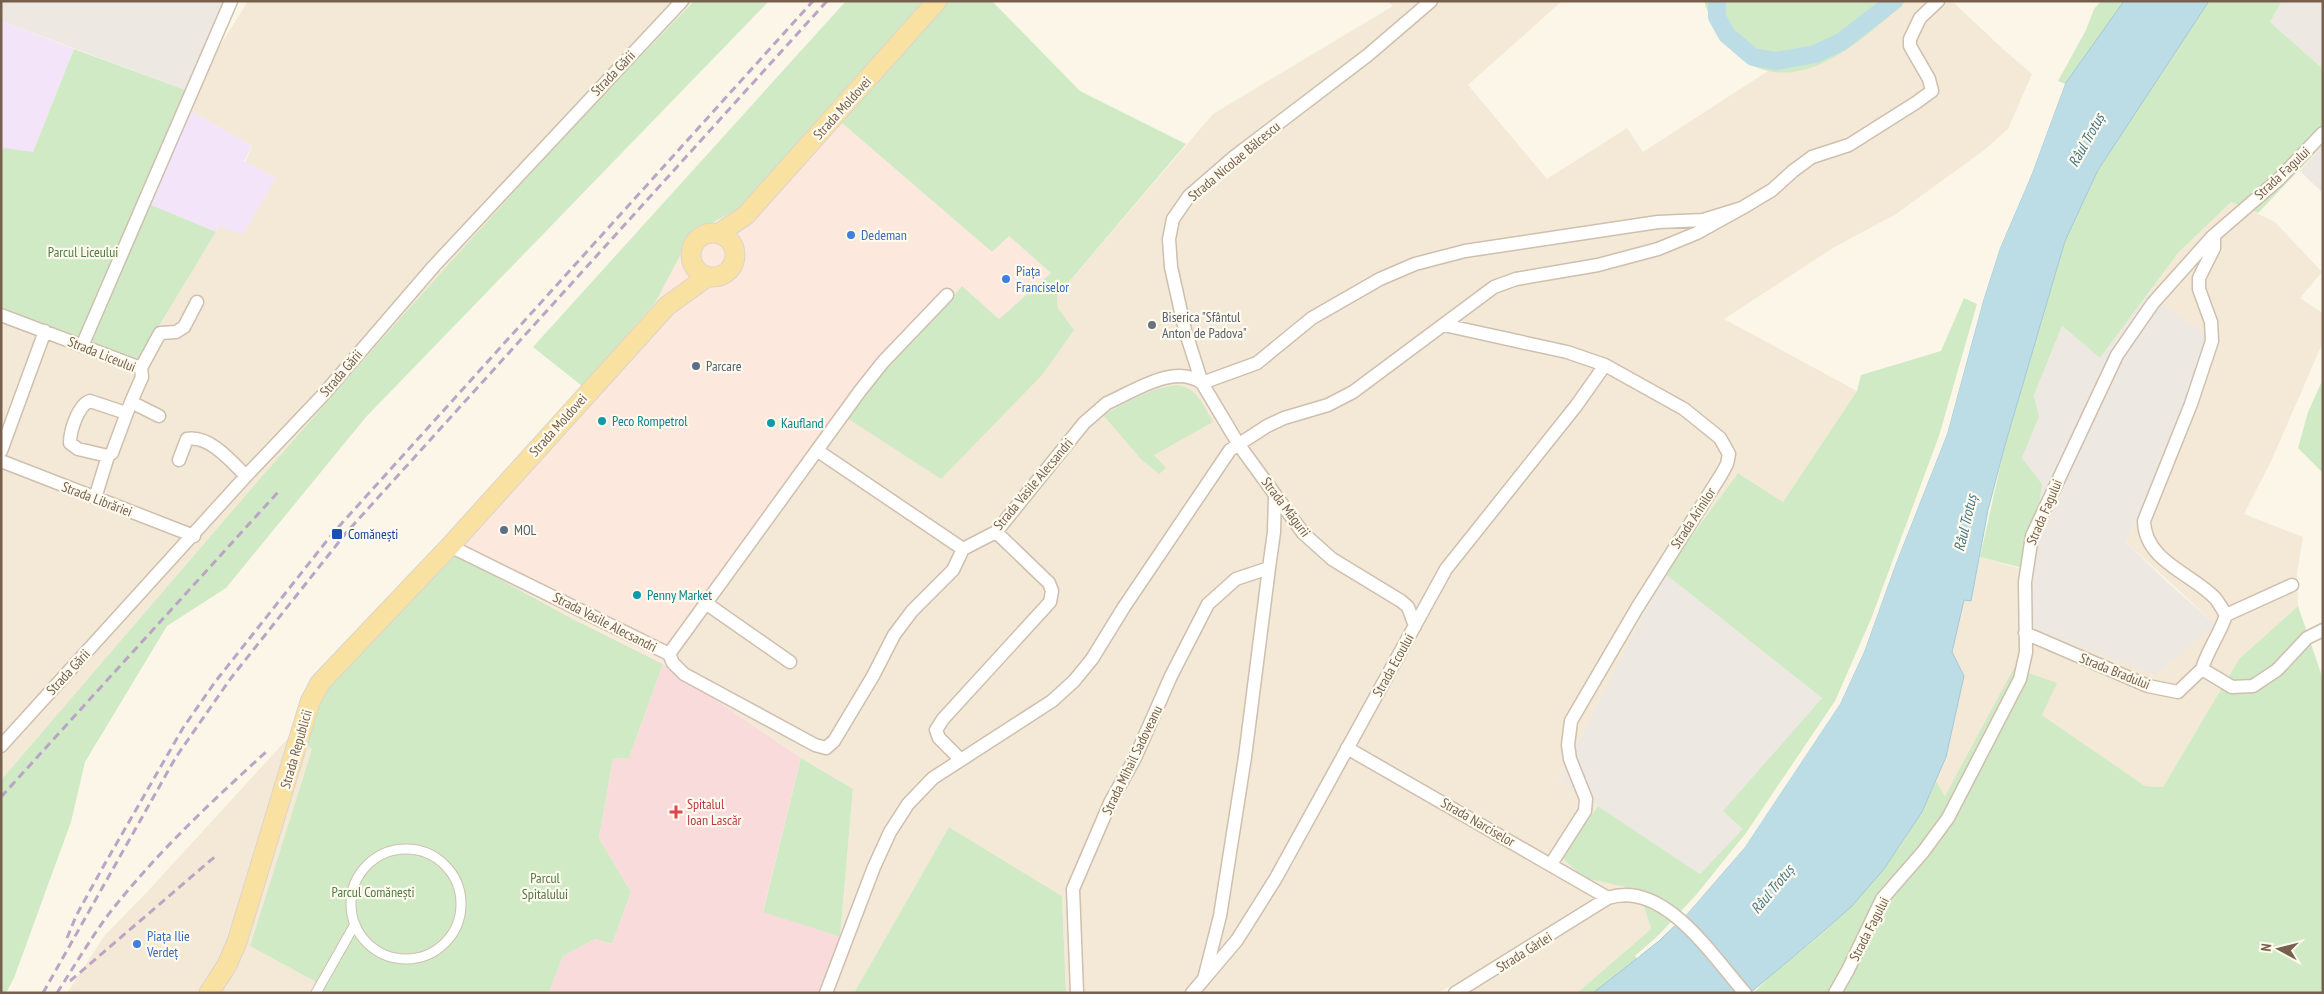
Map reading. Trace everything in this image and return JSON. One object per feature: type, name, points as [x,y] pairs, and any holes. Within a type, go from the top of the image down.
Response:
[{"type":"main road","name":"Strada Moldovei","points":[[718,234],[746,215],[937,1]]},
{"type":"main road","name":"Strada Moldovei","points":[[734,247],[746,215]]},
{"type":"main road","points":[[710,234],[718,234],[727,238],[734,247],[735,260],[730,270],[722,276],[707,277],[699,272],[692,260],[692,248],[700,238],[710,234]]},
{"type":"main road","name":"Strada Moldovei","points":[[667,306],[692,260]]},
{"type":"main road","name":"Strada Moldovei","points":[[450,546],[667,306],[707,277]]},
{"type":"main road","name":"Strada Republicii","points":[[209,993],[228,965],[237,942],[313,694],[320,683],[450,546]]},
{"type":"street","points":[[82,346],[231,1]]},
{"type":"street","name":"Strada Gării","points":[[1,746],[194,536],[246,476],[323,395],[434,266],[682,1]]},
{"type":"street","name":"Strada Nicolae Bălcescu","points":[[1202,383],[1185,330],[1171,267],[1169,239],[1172,219],[1189,196],[1234,157],[1368,55],[1431,1]]},
{"type":"street","points":[[826,993],[874,867],[890,832],[908,804],[933,778],[1045,705],[1074,681],[1092,659],[1124,607],[1230,450],[1268,426],[1342,398],[1494,287],[1516,279],[1598,265],[1658,249],[1696,233],[1772,190],[1793,170],[1812,157],[1849,145],[1918,102],[1932,91],[1929,78],[1910,46],[1910,39],[1920,18],[1938,1]]},
{"type":"street","name":"Strada Fagului","points":[[1835,993],[1882,899],[1942,829],[2020,679],[2026,652],[2025,582],[2032,536],[2108,374],[2126,340],[2152,303],[2214,235],[2290,169],[2323,133]]},
{"type":"street","points":[[1202,383],[1258,363],[1312,318],[1380,280],[1415,264],[1465,252],[1658,222],[1703,220],[1742,208]]},
{"type":"street","points":[[2214,235],[2214,248],[2199,278],[2199,289],[2211,322],[2212,342],[2188,413],[2144,521],[2144,532],[2148,541],[2157,552],[2215,598],[2226,615]]},
{"type":"street","name":"Strada Vasile Alecsandri","points":[[450,546],[669,654],[883,362],[947,295]]},
{"type":"street","points":[[141,368],[160,333],[176,332],[184,326],[198,302]]},
{"type":"street","name":"Strada Liceului","points":[[1,315],[46,330],[141,368],[142,377],[128,408],[112,453],[108,456],[95,498]]},
{"type":"street","name":"Strada Arinilor","points":[[1444,325],[1567,352],[1605,365],[1684,409],[1720,438],[1729,454],[1727,464],[1721,475],[1637,608],[1571,721],[1568,745],[1570,759],[1586,799],[1585,811],[1551,864]]},
{"type":"street","points":[[1,451],[46,330]]},
{"type":"street","name":"Strada Ecoului","points":[[1204,979],[1238,940],[1271,885],[1446,569],[1576,406],[1605,365]]},
{"type":"street","name":"Strada Vasile Alecsandri","points":[[963,549],[996,532],[1084,423],[1107,403],[1172,376],[1189,376],[1202,383]]},
{"type":"street","name":"Strada Măgurii","points":[[1202,383],[1239,445],[1303,533],[1332,559],[1401,600],[1408,607],[1415,626]]},
{"type":"street","points":[[108,456],[78,449],[70,443],[70,437],[81,407],[90,401],[160,416]]},
{"type":"street","points":[[179,460],[187,439],[194,438],[206,441],[246,476]]},
{"type":"street","points":[[669,654],[673,662],[684,674],[815,745],[826,748],[834,741],[868,685],[894,636],[912,611],[953,570],[963,549],[818,451]]},
{"type":"street","name":"Strada Librăriei","points":[[1,461],[194,536]]},
{"type":"street","points":[[1192,993],[1204,979],[1220,916],[1235,830],[1274,532],[1275,495]]},
{"type":"street","points":[[960,759],[939,738],[936,730],[943,719],[1050,602],[1052,591],[1049,583],[996,532]]},
{"type":"street","name":"Strada Mihail Sadoveanu","points":[[1077,993],[1073,889],[1110,803],[1135,758],[1183,652],[1208,604],[1236,579],[1269,568]]},
{"type":"street","points":[[2292,585],[2226,615],[2222,628],[2208,651],[2202,668],[2232,687],[2253,686],[2277,670],[2307,638],[2323,630]]},
{"type":"street","points":[[707,604],[790,662]]},
{"type":"street","name":"Strada Bradului","points":[[2025,633],[2148,686],[2178,692],[2202,668]]},
{"type":"street","name":"Strada Narciselor","points":[[1348,748],[1608,898]]},
{"type":"street","points":[[316,993],[355,924],[351,905],[354,887],[363,870],[377,857],[394,850],[412,849],[429,853],[444,863],[455,877],[461,894],[461,912],[456,929],[445,943],[430,954],[414,959],[396,958],[379,952],[364,940],[355,924]]},
{"type":"street","points":[[1608,898],[1619,894],[1638,897],[1656,902],[1677,915],[1745,993]]},
{"type":"street","name":"Strada Gârlei","points":[[1455,993],[1608,898]]},
{"type":"shaded area","points":[[1,1],[225,1],[191,92],[1,21]]},
{"type":"shaded area","points":[[248,1],[694,1],[590,108],[357,368],[1,780],[1,307],[139,359],[216,232],[252,146],[189,110],[191,92]]},
{"type":"shaded area","points":[[1387,1],[1562,1],[1468,85],[1547,179],[1627,128],[1643,152],[1768,71],[1794,72],[1827,61],[1867,34],[1907,1],[1954,3],[2032,74],[2008,129],[1983,151],[1896,214],[1833,248],[1724,319],[1857,391],[1783,502],[1738,473],[1664,573],[1559,780],[1598,806],[1562,858],[1584,878],[1625,887],[1643,904],[1651,929],[1577,993],[1452,993],[1448,987],[1438,993],[1066,993],[1062,896],[949,827],[854,993],[820,993],[840,937],[853,789],[801,758],[663,664],[844,416],[1074,330],[1058,308],[1057,296],[1213,114],[1393,6]]},
{"type":"shaded area","points":[[2282,1],[2323,1],[2323,69],[2270,22]]},
{"type":"shaded area","points":[[1,21],[74,49],[33,152],[4,149],[1,154]]},
{"type":"shaded area","points":[[189,110],[252,146],[244,161],[276,178],[243,234],[218,226],[216,232],[151,206]]},
{"type":"shaded area","points":[[828,111],[992,252],[1009,236],[1051,273],[999,319],[962,286],[844,416],[663,664],[573,619],[459,557],[442,543],[655,303],[689,239],[703,228],[739,208]]},
{"type":"shaded area","points":[[2323,145],[2323,193],[2300,171]]},
{"type":"shaded area","points":[[2231,201],[2275,222],[2322,272],[2300,298],[2323,313],[2323,342],[2272,459],[2244,514],[2303,537],[2297,573],[2298,606],[2239,659],[2163,787],[2145,786],[2042,715],[1961,769],[1945,796],[1936,781],[1946,757],[1964,676],[1952,652],[1964,600],[1971,600],[1980,557],[2215,624],[2126,542],[2164,459],[2209,339],[2148,293],[2178,253]]},
{"type":"shaded area","points":[[2148,293],[2209,338],[2164,459],[2126,542],[2166,581],[2215,624],[2156,675],[2029,627],[2022,458],[2039,417],[2034,395],[2062,326],[2100,358]]},
{"type":"shaded area","points":[[1664,573],[1822,698],[1724,811],[1744,829],[1700,874],[1559,780]]},
{"type":"shaded area","points":[[663,664],[801,758],[763,911],[840,937],[820,993],[549,993],[563,956],[595,939],[612,944],[631,892],[599,838],[613,759],[629,758]]},
{"type":"shaded area","points":[[289,737],[312,749],[250,946],[316,982],[311,993],[67,993],[105,935],[148,891]]},
{"type":"green space","points":[[694,1],[769,1],[366,417],[226,588],[167,626],[85,762],[71,822],[14,978],[6,993],[1,993],[1,780],[428,288],[515,191]]},
{"type":"green space","points":[[846,1],[992,1],[1080,91],[1186,144],[1057,296],[1058,308],[1074,330],[1042,375],[941,479],[844,416],[962,286],[999,319],[1051,273],[1009,236],[992,252],[828,111],[739,208],[703,228],[689,239],[655,303],[582,386],[533,347]]},
{"type":"green space","points":[[1704,1],[1907,1],[1868,34],[1838,55],[1805,69],[1785,73],[1767,71],[1750,64],[1735,54],[1712,22]]},
{"type":"green space","points":[[2101,1],[2124,1],[2065,84],[2058,81],[2086,30],[2094,9]]},
{"type":"green space","points":[[2209,1],[2282,1],[2270,22],[2323,69],[2323,145],[2258,213],[2231,202],[2178,253],[2100,358],[2062,326],[2034,395],[2039,417],[2022,458],[2042,484],[2030,570],[1980,557],[2005,445],[2065,241],[2098,170]]},
{"type":"green space","name":"Parcul Liceului","points":[[74,49],[191,92],[181,131],[151,205],[216,232],[139,359],[1,307],[1,154],[4,148],[33,152]]},
{"type":"green space","points":[[1964,298],[1977,304],[1939,436],[1871,619],[1835,701],[1746,833],[1696,895],[1656,938],[1635,956],[1637,958],[1593,993],[1577,993],[1651,929],[1643,904],[1625,887],[1584,878],[1561,857],[1598,806],[1700,874],[1743,829],[1723,811],[1822,698],[1664,573],[1738,473],[1783,502],[1857,391],[1861,375],[1941,351]]},
{"type":"green space","points":[[2323,379],[2323,473],[2298,448],[2308,412]]},
{"type":"green space","points":[[1176,385],[1189,389],[1199,398],[1213,422],[1154,455],[1166,468],[1159,474],[1141,459],[1103,415],[1157,389]]},
{"type":"green space","points":[[442,543],[459,557],[573,619],[663,664],[629,758],[613,759],[599,838],[631,892],[612,944],[595,939],[563,956],[549,993],[311,993],[316,982],[250,946],[312,749],[289,737]]},
{"type":"green space","points":[[2298,606],[2323,679],[2323,993],[1754,993],[1776,971],[1817,938],[1870,885],[1900,846],[1936,781],[1945,796],[2014,668],[2057,683],[2042,715],[2145,786],[2163,787],[2239,659]]},
{"type":"green space","points":[[801,758],[853,789],[840,937],[763,912]]},
{"type":"green space","points":[[949,827],[1062,896],[1066,993],[854,993]]},
{"type":"water","name":"Râul Trotuș","points":[[2124,1],[2209,1],[2098,170],[2065,241],[2005,445],[1988,510],[1971,601],[1964,600],[1952,652],[1964,676],[1946,757],[1922,812],[1884,869],[1852,906],[1750,993],[1593,993],[1659,941],[1686,915],[1745,847],[1840,704],[1864,652],[1896,563],[1947,434],[1983,301],[2000,248],[2031,176],[2065,84]]},
{"type":"pier","points":[[2063,83],[2065,84],[2031,176],[2000,248],[1983,301],[1947,434],[1896,563],[1864,652],[1840,704],[1745,847],[1686,915],[1637,958],[1635,956],[1684,913],[1743,845],[1838,703],[1862,651],[1944,433],[1997,248],[2028,175]]},
{"type":"waterway","points":[[1717,1],[1717,17],[1727,35],[1753,57],[1776,61],[1815,54],[1841,42],[1894,1]]},
{"type":"railway","points":[[67,938],[76,916],[103,867],[183,728],[215,682],[333,533],[813,1]]},
{"type":"railway","points":[[43,993],[176,757],[231,678],[346,533],[827,1]]},
{"type":"railway","points":[[1,797],[279,491]]},
{"type":"railway","points":[[57,993],[105,919],[142,874],[203,811],[267,751]]},
{"type":"railway","points":[[70,981],[218,854]]},
{"type":"place","name":"Dedeman","points":[[851,235]]},
{"type":"place","name":"Piața Franciselor","points":[[1006,279]]},
{"type":"place","name":"Biserica \"Sfântul Anton de Padova\"","points":[[1152,325]]},
{"type":"place","name":"Parcare","points":[[696,366]]},
{"type":"place","name":"Peco Rompetrol","points":[[602,421]]},
{"type":"place","name":"Kaufland","points":[[771,423]]},
{"type":"place","name":"MOL","points":[[504,530]]},
{"type":"place","name":"Comănești","points":[[337,534]]},
{"type":"place","name":"Penny Market","points":[[637,595]]},
{"type":"place","name":"Spitalul Ioan Lascăr","points":[[676,812]]},
{"type":"place","name":"Piața Ilie Verdeț","points":[[137,944]]},
{"type":"park label","name":"Parcul Spitalului","points":[[545,886]]},
{"type":"park label","name":"Parcul Comănești","points":[[373,892]]}]
